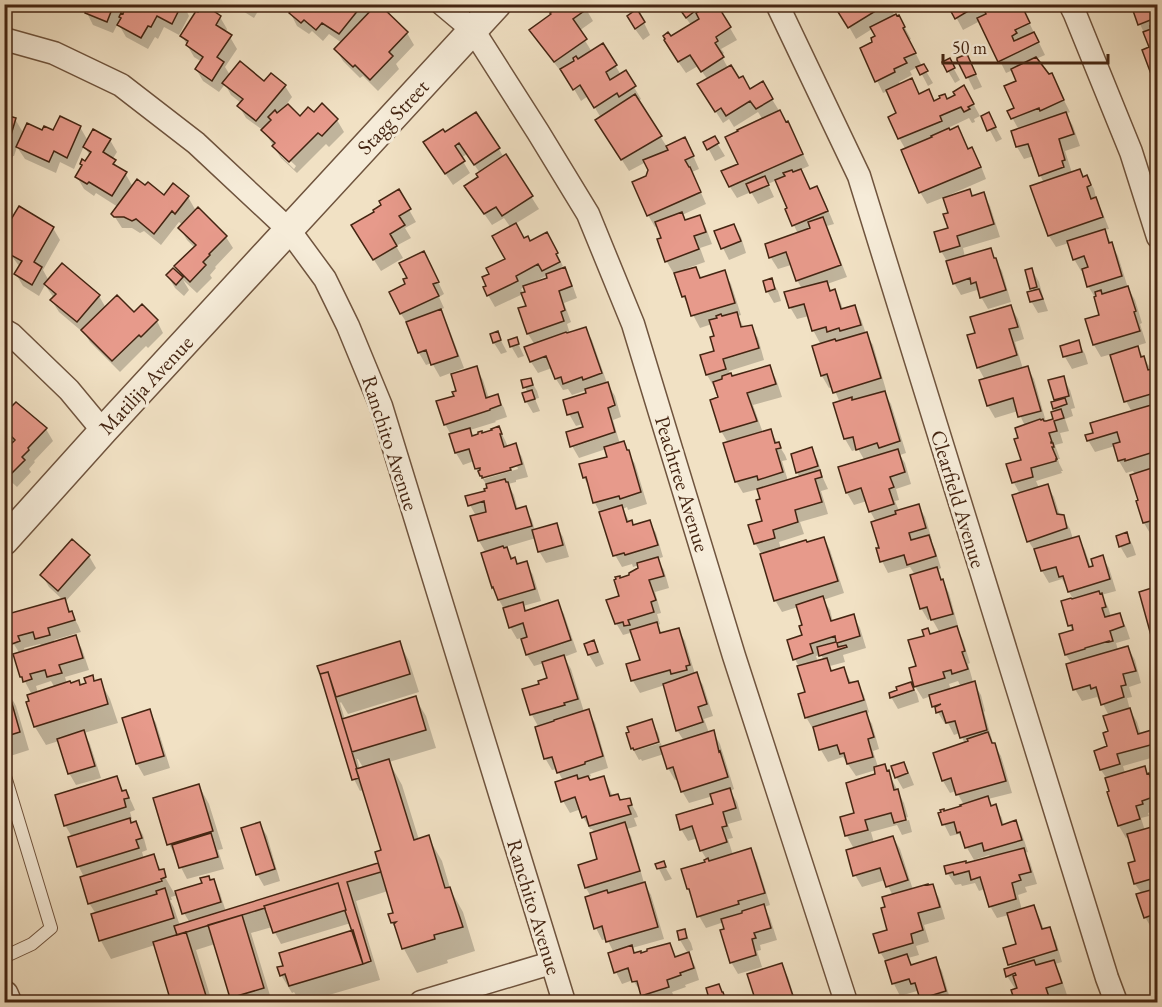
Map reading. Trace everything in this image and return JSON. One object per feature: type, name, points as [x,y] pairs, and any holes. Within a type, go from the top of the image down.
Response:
[{"type":"street","name":"Peachtree Avenue","points":[[442,4],[473,30],[588,214],[633,324],[731,644],[846,1002]]},
{"type":"street","name":"Stagg Street","points":[[288,230],[497,4]]},
{"type":"street","name":"Clearfield Avenue","points":[[777,4],[859,176],[1116,1002]]},
{"type":"street","points":[[1070,4],[1131,152],[1158,237]]},
{"type":"street","name":"Ranchito Avenue","points":[[4,39],[54,53],[121,85],[196,143],[288,230],[325,279],[348,326],[381,406],[564,1002]]},
{"type":"street","name":"Matilija Avenue","points":[[4,541],[288,230]]},
{"type":"street","points":[[4,330],[11,334],[69,390],[104,431]]},
{"type":"street","points":[[421,1002],[551,963]]},
{"type":"street","points":[[4,995],[7,1002]]},
{"type":"lane","points":[[4,773],[51,927],[32,944],[4,957]]},
{"type":"building","points":[[87,4],[114,4],[107,22],[85,13]]},
{"type":"building","points":[[126,4],[182,4],[172,24],[157,16],[141,38],[117,25]]},
{"type":"building","points":[[203,4],[221,16],[216,25],[232,35],[217,57],[224,62],[212,81],[195,69],[203,57],[186,45],[188,41],[180,36]]},
{"type":"building","points":[[296,4],[363,4],[339,34],[322,23],[316,30],[304,20],[301,23],[289,13]]},
{"type":"building","points":[[377,4],[408,32],[389,52],[393,56],[370,80],[334,49]]},
{"type":"building","points":[[557,4],[585,4],[587,9],[573,19],[587,39],[554,62],[529,30],[551,14],[558,7]]},
{"type":"building","points":[[676,4],[704,4],[686,18]]},
{"type":"building","points":[[849,4],[887,4],[848,28],[838,12]]},
{"type":"building","points":[[947,4],[980,4],[955,19]]},
{"type":"building","points":[[991,4],[995,6],[992,7],[993,9],[1002,4],[1021,4],[1030,23],[1015,30],[1017,33],[1012,36],[1014,41],[1034,32],[1039,42],[998,62],[977,18],[986,14],[983,8]]},
{"type":"building","points":[[1158,4],[1158,17],[1138,25],[1131,5]]},
{"type":"building","points":[[710,5],[713,10],[718,6],[731,27],[716,37],[718,41],[715,43],[724,57],[701,72],[690,55],[678,62],[663,36],[668,32],[671,36],[699,19],[696,13]]},
{"type":"building","points":[[637,9],[645,22],[635,29],[627,16]]},
{"type":"building","points":[[896,14],[899,15],[916,53],[904,58],[907,63],[894,69],[895,72],[875,82],[860,48],[872,42],[871,38],[875,36],[870,27]]},
{"type":"building","points":[[1158,24],[1158,80],[1154,82],[1142,50],[1149,47],[1143,32],[1151,29],[1150,26]]},
{"type":"building","points":[[603,43],[617,65],[606,72],[610,80],[626,70],[636,86],[619,97],[617,93],[594,108],[580,85],[573,90],[560,69],[574,61],[573,58],[576,56],[578,59]]},
{"type":"building","points":[[967,54],[976,74],[966,78],[957,58]]},
{"type":"building","points":[[1036,57],[1049,74],[1052,73],[1064,100],[1040,111],[1039,108],[1011,119],[1007,111],[1014,108],[1004,86],[1016,81],[1011,69]]},
{"type":"building","points":[[950,58],[955,68],[947,72],[942,62]]},
{"type":"building","points":[[240,61],[264,81],[271,73],[286,85],[256,121],[237,106],[243,99],[222,83]]},
{"type":"building","points":[[924,64],[928,71],[920,75],[916,67]]},
{"type":"building","points":[[731,65],[739,78],[743,76],[750,89],[763,81],[773,99],[756,109],[750,101],[726,116],[721,108],[715,112],[697,84]]},
{"type":"building","points":[[912,78],[919,94],[929,89],[934,101],[945,94],[947,99],[955,95],[953,92],[964,85],[974,104],[964,112],[961,107],[940,116],[942,121],[898,139],[888,117],[896,113],[886,90]]},
{"type":"building","points":[[635,94],[662,136],[621,160],[595,120]]},
{"type":"building","points":[[322,103],[338,119],[322,136],[318,133],[289,162],[272,146],[275,143],[261,130],[271,120],[268,117],[275,110],[277,113],[288,104],[300,116],[308,107],[314,112]]},
{"type":"building","points":[[4,108],[8,109],[6,115],[16,118],[6,146],[4,146]]},
{"type":"building","points":[[780,110],[786,122],[788,121],[803,154],[729,187],[721,171],[738,164],[725,137]]},
{"type":"building","points":[[476,112],[500,148],[474,165],[459,143],[455,146],[465,161],[445,174],[423,142],[443,129],[445,132]]},
{"type":"building","points":[[989,112],[996,127],[987,131],[981,116]]},
{"type":"building","points":[[1066,112],[1074,134],[1059,139],[1065,160],[1062,161],[1064,167],[1039,176],[1028,144],[1016,147],[1011,131]]},
{"type":"building","points":[[60,116],[81,126],[67,158],[54,151],[49,162],[16,147],[27,123],[42,130],[44,126],[53,130]]},
{"type":"building","points":[[958,126],[968,149],[972,147],[981,167],[919,193],[901,150]]},
{"type":"building","points":[[93,129],[111,139],[103,152],[116,160],[113,164],[127,172],[112,196],[89,182],[87,184],[75,177],[82,165],[80,164],[82,159],[85,161],[91,152],[83,147]]},
{"type":"building","points":[[715,136],[719,143],[707,150],[703,142]]},
{"type":"building","points":[[685,137],[694,156],[685,160],[701,192],[647,216],[632,182],[646,176],[648,170],[643,160],[668,150],[666,146]]},
{"type":"building","points":[[506,154],[533,196],[502,216],[496,207],[484,214],[464,186],[478,177],[476,174]]},
{"type":"building","points":[[801,169],[810,189],[817,186],[828,211],[792,226],[775,180],[785,176],[783,173]]},
{"type":"building","points":[[1080,169],[1083,177],[1087,175],[1091,185],[1087,187],[1091,199],[1096,197],[1103,217],[1048,236],[1030,186]]},
{"type":"building","points":[[765,176],[769,185],[750,193],[746,184]]},
{"type":"building","points":[[137,179],[145,185],[148,182],[164,195],[173,183],[189,196],[175,214],[172,211],[154,234],[136,219],[132,221],[124,217],[114,217],[111,214]]},
{"type":"building","points":[[399,189],[411,209],[399,216],[405,225],[390,234],[397,246],[373,260],[351,225],[374,212],[373,210],[381,205],[379,201]]},
{"type":"building","points":[[970,189],[972,196],[984,192],[994,224],[957,236],[960,246],[940,252],[934,232],[948,228],[943,214],[948,213],[943,198]]},
{"type":"building","points":[[19,206],[54,227],[34,262],[42,267],[32,285],[14,274],[22,261],[9,254],[11,250],[4,246],[4,231]]},
{"type":"building","points":[[198,207],[227,236],[209,254],[203,262],[206,265],[190,282],[174,266],[196,245],[178,228]]},
{"type":"building","points":[[682,212],[685,220],[700,215],[706,232],[694,236],[699,249],[665,262],[657,239],[661,238],[655,222]]},
{"type":"building","points":[[823,217],[841,265],[796,281],[786,252],[769,258],[765,244],[810,228],[808,222]]},
{"type":"building","points":[[516,223],[524,238],[528,236],[530,241],[547,232],[560,262],[542,271],[538,264],[516,276],[518,281],[487,296],[482,277],[489,274],[486,268],[505,259],[492,236]]},
{"type":"building","points":[[734,224],[741,241],[721,249],[714,231]]},
{"type":"building","points":[[1105,229],[1109,243],[1112,242],[1122,276],[1087,287],[1082,269],[1088,267],[1084,256],[1073,260],[1067,241]]},
{"type":"building","points":[[991,248],[1006,290],[980,298],[976,282],[971,284],[970,278],[953,284],[946,261]]},
{"type":"building","points":[[424,251],[439,282],[433,284],[439,296],[400,314],[389,292],[405,284],[403,279],[407,278],[399,263]]},
{"type":"building","points":[[62,263],[100,295],[77,322],[50,300],[56,294],[44,284]]},
{"type":"building","points":[[565,267],[572,286],[559,291],[565,310],[561,312],[564,321],[527,334],[518,308],[526,306],[521,293],[525,292],[523,286],[547,278],[546,274]]},
{"type":"building","points":[[696,267],[700,278],[725,270],[735,303],[691,316],[674,273]]},
{"type":"building","points":[[173,268],[183,277],[176,285],[166,275]]},
{"type":"building","points":[[1032,268],[1037,287],[1030,289],[1025,270]]},
{"type":"building","points":[[772,278],[775,289],[766,292],[763,281]]},
{"type":"building","points":[[827,281],[830,291],[835,289],[841,309],[855,305],[861,325],[840,331],[839,328],[827,332],[826,327],[812,331],[804,304],[789,308],[784,292]]},
{"type":"building","points":[[1128,286],[1140,331],[1093,345],[1085,319],[1099,315],[1094,297],[1095,292],[1101,290],[1102,294]]},
{"type":"building","points":[[1039,289],[1043,299],[1030,302],[1027,292]]},
{"type":"building","points":[[117,295],[134,312],[142,304],[158,320],[112,361],[81,330]]},
{"type":"building","points":[[1011,305],[1018,327],[1009,329],[1017,355],[977,368],[967,335],[975,333],[970,317]]},
{"type":"building","points":[[441,309],[458,356],[431,365],[426,350],[418,353],[406,322]]},
{"type":"building","points":[[737,312],[741,327],[752,325],[759,348],[723,359],[726,369],[706,375],[700,355],[714,351],[710,337],[714,336],[709,320],[721,314],[722,316]]},
{"type":"building","points":[[586,327],[602,373],[563,384],[561,377],[555,379],[546,356],[530,362],[524,347]]},
{"type":"building","points":[[498,331],[501,340],[493,343],[490,334]]},
{"type":"building","points":[[867,332],[881,378],[833,393],[827,374],[821,376],[812,346]]},
{"type":"building","points":[[517,337],[519,344],[510,347],[508,340]]},
{"type":"building","points":[[1079,340],[1082,352],[1063,357],[1060,346]]},
{"type":"building","points":[[1138,346],[1148,370],[1153,369],[1158,392],[1124,402],[1110,355]]},
{"type":"building","points":[[770,365],[776,384],[747,393],[757,421],[720,432],[710,400],[718,397],[713,382],[731,373],[732,376]]},
{"type":"building","points":[[477,366],[486,398],[498,394],[501,405],[444,425],[436,401],[454,396],[452,392],[456,391],[451,374]]},
{"type":"building","points":[[1028,366],[1041,411],[1018,417],[1013,398],[987,406],[979,380]]},
{"type":"building","points":[[1064,376],[1069,396],[1054,400],[1048,380]]},
{"type":"building","points":[[531,378],[533,385],[523,388],[521,380]]},
{"type":"building","points":[[608,382],[615,405],[608,408],[615,432],[570,447],[566,432],[583,427],[578,412],[567,415],[563,400],[586,393],[585,389]]},
{"type":"building","points":[[532,390],[535,399],[525,402],[522,393]]},
{"type":"building","points":[[885,391],[900,441],[879,448],[877,443],[856,450],[853,437],[844,439],[833,403]]},
{"type":"building","points":[[1065,398],[1067,404],[1053,409],[1051,402]]},
{"type":"building","points":[[16,402],[47,428],[28,448],[29,450],[22,457],[25,460],[9,476],[4,472],[4,449],[15,440],[6,431],[4,433],[4,414]]},
{"type":"building","points":[[1158,403],[1158,428],[1151,430],[1157,451],[1118,461],[1113,444],[1120,442],[1117,432],[1087,441],[1085,435],[1093,433],[1090,423]]},
{"type":"building","points":[[1061,409],[1064,418],[1054,421],[1057,431],[1049,433],[1056,461],[1031,468],[1033,477],[1012,483],[1006,464],[1021,460],[1014,439],[1018,438],[1015,428],[1040,419],[1046,421],[1053,419],[1051,412]]},
{"type":"building","points":[[499,426],[504,447],[516,443],[522,464],[510,468],[511,470],[482,478],[478,471],[480,468],[475,469],[469,449],[455,453],[449,434],[470,428],[472,436]]},
{"type":"building","points":[[771,429],[775,443],[779,442],[781,448],[776,449],[783,472],[758,480],[757,476],[735,482],[723,443]]},
{"type":"building","points":[[624,441],[629,450],[641,492],[620,499],[619,496],[593,503],[586,477],[583,478],[579,464],[607,457],[604,447]]},
{"type":"building","points":[[812,447],[818,466],[796,473],[791,454]]},
{"type":"building","points":[[898,449],[905,472],[890,477],[894,487],[889,489],[894,504],[869,512],[861,488],[846,493],[838,467]]},
{"type":"building","points":[[1158,466],[1158,519],[1143,523],[1130,475]]},
{"type":"building","points":[[820,470],[822,477],[815,479],[822,502],[795,510],[798,522],[773,530],[775,538],[754,544],[748,525],[762,521],[756,500],[760,499],[757,489]]},
{"type":"building","points":[[505,479],[516,509],[526,506],[532,526],[478,541],[470,516],[486,512],[484,501],[468,506],[465,496],[485,491],[486,484]]},
{"type":"building","points":[[1048,484],[1057,514],[1064,515],[1067,528],[1027,542],[1012,495]]},
{"type":"building","points":[[919,504],[926,528],[909,533],[911,540],[929,535],[936,556],[907,565],[904,555],[880,562],[876,548],[879,548],[871,522],[896,514],[895,511]]},
{"type":"building","points":[[622,505],[627,522],[632,520],[633,525],[650,520],[658,545],[625,555],[624,553],[613,556],[599,512]]},
{"type":"building","points":[[557,523],[563,545],[538,552],[532,530]]},
{"type":"building","points":[[1127,532],[1130,543],[1119,547],[1116,536]]},
{"type":"building","points":[[1079,536],[1089,567],[1093,566],[1091,559],[1103,555],[1110,579],[1068,592],[1063,576],[1059,577],[1056,567],[1041,571],[1034,549]]},
{"type":"building","points":[[824,537],[838,581],[774,601],[760,554]]},
{"type":"building","points":[[72,539],[90,555],[58,591],[40,575]]},
{"type":"building","points":[[503,546],[507,547],[511,559],[515,557],[517,564],[527,561],[535,589],[498,600],[481,553]]},
{"type":"building","points":[[658,557],[664,576],[649,580],[656,600],[651,602],[654,612],[628,620],[630,625],[624,626],[623,622],[615,624],[606,600],[619,596],[615,577],[629,575],[638,568],[637,563]]},
{"type":"building","points":[[937,567],[941,580],[943,579],[953,614],[931,620],[927,607],[920,609],[910,575]]},
{"type":"building","points":[[1158,586],[1158,596],[1154,597],[1158,608],[1157,646],[1155,638],[1152,639],[1139,592]]},
{"type":"building","points":[[1099,591],[1100,594],[1102,593],[1106,607],[1102,608],[1105,617],[1120,613],[1124,626],[1110,631],[1113,641],[1065,655],[1059,634],[1073,630],[1072,625],[1068,626],[1061,601]]},
{"type":"building","points":[[823,596],[831,621],[854,614],[860,636],[837,643],[838,647],[846,645],[847,647],[819,656],[817,647],[836,642],[835,636],[810,644],[813,653],[793,660],[787,640],[802,635],[799,626],[802,625],[796,605]]},
{"type":"building","points":[[65,598],[69,612],[72,611],[75,620],[48,628],[50,635],[35,639],[33,632],[18,636],[20,641],[12,644],[4,624],[4,615]]},
{"type":"building","points":[[558,600],[571,640],[526,655],[521,639],[527,637],[523,623],[509,628],[503,608],[523,602],[525,611]]},
{"type":"building","points":[[657,622],[660,633],[679,628],[690,665],[686,666],[687,670],[671,674],[670,670],[631,681],[626,664],[640,660],[630,630]]},
{"type":"building","points":[[957,626],[968,669],[952,674],[951,670],[943,672],[945,678],[914,687],[909,668],[916,666],[908,640],[924,636],[922,630],[928,628],[930,634]]},
{"type":"building","points":[[76,635],[83,658],[59,665],[62,673],[47,677],[45,670],[30,674],[32,679],[23,682],[13,654]]},
{"type":"building","points":[[594,640],[598,652],[588,655],[584,644]]},
{"type":"building","points":[[400,641],[410,674],[336,697],[328,672],[320,674],[317,666]]},
{"type":"building","points":[[1128,646],[1136,671],[1123,674],[1126,685],[1121,686],[1124,697],[1101,705],[1096,687],[1091,689],[1090,685],[1073,690],[1066,664]]},
{"type":"building","points":[[564,655],[578,699],[530,715],[522,689],[539,684],[538,681],[547,678],[542,662]]},
{"type":"building","points":[[827,658],[831,671],[844,667],[849,683],[858,681],[864,700],[805,718],[798,694],[805,692],[797,666]]},
{"type":"building","points":[[328,672],[359,778],[352,780],[320,674]]},
{"type":"building","points":[[697,672],[707,704],[698,707],[703,722],[676,731],[663,684]]},
{"type":"building","points":[[93,675],[94,681],[101,679],[108,704],[34,727],[26,702],[29,701],[27,695],[70,681],[71,683],[79,680],[80,685],[86,683],[84,678]]},
{"type":"building","points":[[975,681],[987,730],[960,738],[955,721],[946,723],[942,711],[936,713],[935,707],[941,704],[932,707],[929,695]]},
{"type":"building","points":[[911,682],[914,690],[890,698],[889,693],[897,690],[896,687]]},
{"type":"building","points":[[4,686],[7,686],[20,732],[4,737]]},
{"type":"building","points":[[416,696],[426,730],[352,752],[342,719]]},
{"type":"building","points":[[1130,708],[1138,734],[1155,729],[1158,743],[1117,754],[1120,764],[1100,770],[1094,751],[1107,746],[1103,733],[1108,731],[1103,716]]},
{"type":"building","points":[[150,709],[164,756],[136,764],[122,718]]},
{"type":"building","points":[[589,709],[603,756],[557,773],[552,757],[544,759],[535,727]]},
{"type":"building","points":[[866,711],[874,737],[868,739],[873,757],[847,764],[844,753],[840,754],[837,745],[819,750],[813,727]]},
{"type":"building","points":[[652,719],[659,742],[631,749],[626,733],[629,732],[627,727]]},
{"type":"building","points":[[84,730],[95,766],[68,774],[57,739]]},
{"type":"building","points":[[714,730],[728,777],[681,792],[673,767],[667,769],[660,747]]},
{"type":"building","points":[[988,732],[992,743],[995,743],[1006,781],[956,795],[951,778],[942,781],[933,753]]},
{"type":"building","points":[[389,759],[414,840],[429,835],[445,888],[450,887],[463,927],[434,935],[435,939],[402,949],[394,924],[396,922],[391,923],[388,914],[393,913],[375,852],[381,850],[356,769]]},
{"type":"building","points":[[904,762],[908,773],[895,778],[891,766]]},
{"type":"building","points":[[885,764],[887,771],[889,770],[894,790],[898,789],[906,820],[894,823],[891,813],[865,820],[868,830],[845,836],[840,817],[854,813],[846,783],[875,774],[874,767]]},
{"type":"building","points":[[1145,766],[1156,796],[1136,806],[1140,819],[1118,826],[1105,778]]},
{"type":"building","points":[[577,775],[578,779],[588,776],[590,780],[604,776],[610,796],[618,794],[620,800],[630,798],[632,805],[628,806],[631,814],[589,826],[586,816],[582,818],[575,797],[561,802],[555,782]]},
{"type":"building","points":[[117,776],[122,791],[126,790],[129,798],[124,799],[126,807],[64,826],[55,795]]},
{"type":"building","points":[[199,784],[213,831],[167,845],[153,798]]},
{"type":"building","points":[[730,788],[736,808],[723,812],[727,826],[722,827],[727,842],[700,851],[692,826],[680,830],[676,815],[713,804],[710,794]]},
{"type":"building","points":[[988,796],[991,806],[996,804],[1002,825],[1016,820],[1022,840],[984,851],[982,843],[965,848],[954,822],[942,825],[938,813],[941,812],[940,810],[944,809],[944,811]]},
{"type":"building","points":[[130,818],[131,823],[136,821],[142,838],[136,840],[139,848],[77,867],[68,837]]},
{"type":"building","points":[[260,822],[275,869],[256,875],[241,828]]},
{"type":"building","points":[[625,822],[640,871],[585,888],[578,865],[597,859],[590,833]]},
{"type":"building","points":[[1158,826],[1158,877],[1134,884],[1128,863],[1135,861],[1127,834]]},
{"type":"building","points":[[211,833],[218,857],[179,868],[172,845]]},
{"type":"building","points":[[893,836],[908,880],[886,887],[880,868],[853,876],[846,850]]},
{"type":"building","points":[[751,848],[765,893],[697,917],[681,869],[705,862],[704,860],[708,858],[709,861]]},
{"type":"building","points":[[1024,848],[1031,872],[1019,875],[1021,880],[1012,883],[1016,899],[989,907],[980,877],[971,880],[969,871],[954,875],[953,872],[946,874],[944,866],[966,861],[966,863]]},
{"type":"building","points":[[154,854],[159,870],[164,869],[166,877],[161,879],[162,881],[88,904],[80,877]]},
{"type":"building","points":[[664,861],[666,867],[657,869],[655,864]]},
{"type":"building","points":[[378,863],[381,872],[347,882],[371,961],[363,964],[338,883],[177,935],[174,926]]},
{"type":"building","points":[[209,876],[210,880],[214,879],[221,902],[182,914],[175,891],[202,883],[200,878]]},
{"type":"building","points":[[645,882],[658,927],[606,942],[602,926],[594,929],[585,897]]},
{"type":"building","points":[[338,883],[346,910],[273,933],[264,906]]},
{"type":"building","points":[[933,884],[940,907],[918,913],[923,930],[911,934],[913,943],[879,953],[873,934],[887,930],[881,908],[885,907],[882,897]]},
{"type":"building","points":[[165,888],[174,918],[99,941],[91,914],[157,894],[156,891]]},
{"type":"building","points":[[1158,888],[1158,913],[1144,918],[1136,894]]},
{"type":"building","points":[[764,904],[771,928],[754,933],[756,938],[752,939],[756,955],[730,963],[720,930],[724,929],[721,919]]},
{"type":"building","points":[[1034,905],[1042,929],[1050,927],[1057,950],[1008,965],[1003,948],[1016,944],[1007,913]]},
{"type":"building","points":[[242,915],[264,988],[230,998],[208,925]]},
{"type":"building","points":[[685,929],[687,938],[679,940],[677,931]]},
{"type":"building","points":[[353,930],[363,964],[289,986],[285,974],[280,976],[277,967],[283,966],[279,953]]},
{"type":"building","points":[[186,932],[208,1002],[171,1002],[153,942]]},
{"type":"building","points":[[670,943],[675,957],[689,952],[694,968],[667,980],[669,987],[641,996],[637,981],[632,982],[628,968],[614,973],[608,953],[632,945],[634,953],[641,951],[641,953],[647,949]]},
{"type":"building","points":[[907,954],[911,965],[936,957],[946,991],[920,999],[915,983],[911,984],[909,979],[892,984],[885,961]]},
{"type":"building","points":[[1034,960],[1036,965],[1054,960],[1062,983],[1046,988],[1048,1002],[1015,1002],[1011,990],[1017,988],[1013,976],[1016,975],[1015,973],[1006,977],[1004,969]]},
{"type":"building","points":[[782,963],[795,1002],[756,1002],[747,974]]},
{"type":"building","points":[[719,984],[725,998],[723,998],[724,1002],[710,1002],[706,988]]}]
